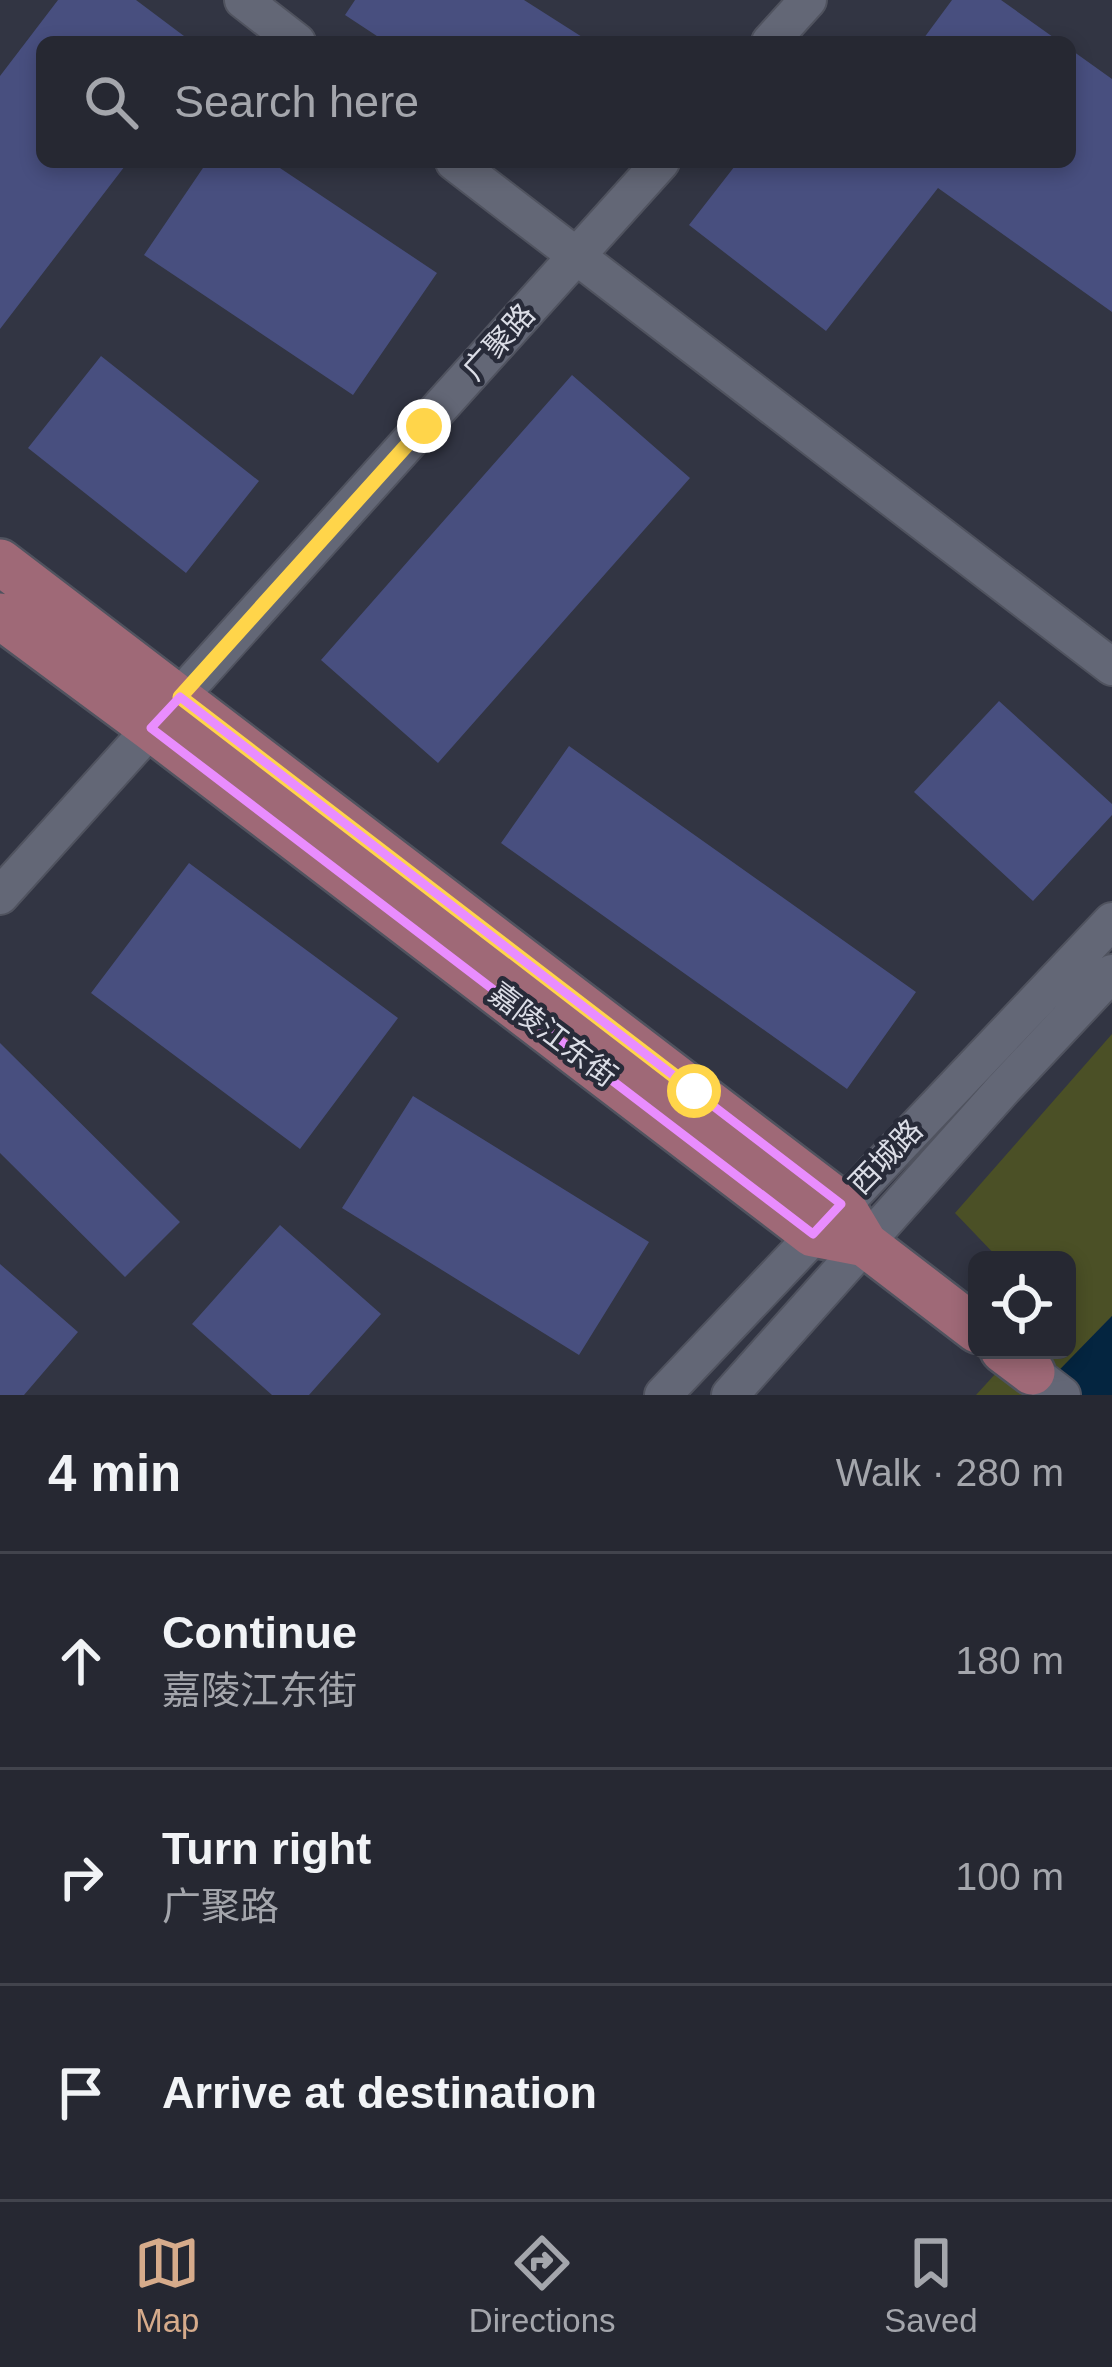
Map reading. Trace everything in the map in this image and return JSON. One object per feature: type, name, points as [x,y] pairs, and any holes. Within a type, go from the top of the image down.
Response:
[{"type":"main road","name":"嘉陵江东街","points":[[0,562],[166,713],[865,1244]]},
{"type":"main road","name":"嘉陵江东街","points":[[0,616],[166,713]]},
{"type":"main road","points":[[865,1244],[968,1323]]},
{"type":"street","points":[[243,0],[289,36]]},
{"type":"street","points":[[775,36],[808,0]]},
{"type":"street","points":[[462,168],[1112,667]]},
{"type":"street","name":"广聚路","points":[[0,896],[656,168]]},
{"type":"street","name":"西城路","points":[[730,1395],[865,1244],[1112,921]]},
{"type":"street","name":"西城路","points":[[678,1393],[827,1219],[1112,974]]},
{"type":"highlighted area","points":[[180,697],[841,1204],[813,1234],[151,728]]},
{"type":"green space","points":[[1112,1034],[1112,1316],[1076,1353],[1076,1251],[991,1251],[955,1213]]},
{"type":"green space","points":[[1009,1359],[1070,1359],[1035,1395],[976,1395]]},
{"type":"water","points":[[1112,1316],[1112,1395],[1035,1395],[1070,1359],[1076,1359],[1076,1353]]},
{"type":"building","points":[[58,0],[136,0],[184,36],[36,36],[36,168],[123,168],[0,329],[0,76]]},
{"type":"building","points":[[355,0],[524,0],[581,36],[377,36],[345,15]]},
{"type":"building","points":[[952,0],[1001,0],[1052,36],[925,36]]},
{"type":"building","points":[[1076,53],[1112,79],[1112,312],[938,188],[826,331],[689,225],[733,168],[1076,168]]},
{"type":"building","points":[[203,168],[280,168],[437,273],[353,395],[144,255]]},
{"type":"building","points":[[101,356],[259,481],[186,573],[28,448]]},
{"type":"building","points":[[572,375],[690,478],[438,763],[321,660]]},
{"type":"building","points":[[999,701],[1112,804],[1112,815],[1033,901],[914,792]]},
{"type":"building","points":[[569,746],[916,992],[847,1089],[501,843]]},
{"type":"building","points":[[189,863],[398,1018],[300,1149],[91,993]]},
{"type":"building","points":[[0,1043],[180,1222],[125,1277],[0,1153]]},
{"type":"building","points":[[413,1096],[649,1242],[579,1355],[342,1208]]},
{"type":"building","points":[[280,1225],[381,1314],[309,1395],[272,1395],[192,1324]]},
{"type":"building","points":[[0,1264],[78,1332],[24,1395],[0,1395]]},
{"type":"route","points":[[424,426],[180,697],[694,1091]]}]
